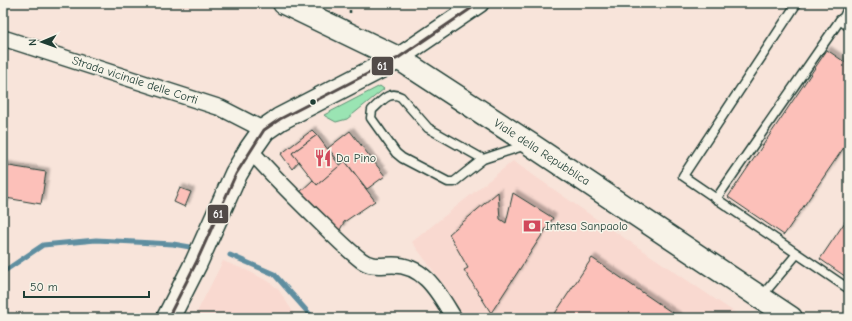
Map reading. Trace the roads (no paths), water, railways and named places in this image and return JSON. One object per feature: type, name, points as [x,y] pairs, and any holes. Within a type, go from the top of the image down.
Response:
[{"type":"main road","name":"Viale della Repubblica","points":[[284,3],[398,58],[760,297],[787,317]]},
{"type":"main road","points":[[168,318],[196,262],[236,174],[264,130],[280,119],[398,58]]},
{"type":"street","points":[[398,58],[479,3]]},
{"type":"street","name":"Strada vicinale delle Corti","points":[[3,38],[221,108],[264,130]]},
{"type":"street","points":[[250,150],[280,183],[358,258],[371,265],[399,265],[418,272],[428,280],[454,318]]},
{"type":"lane","points":[[797,3],[683,176],[796,255],[849,289]]},
{"type":"lane","points":[[716,199],[840,20],[844,17],[849,5]]},
{"type":"lane","points":[[840,20],[849,26]]},
{"type":"lane","points":[[483,159],[428,128],[401,97],[396,94],[390,94],[372,110],[371,118],[396,153],[402,158],[448,182],[454,182],[483,159],[530,144]]},
{"type":"lane","points":[[760,297],[796,255]]},
{"type":"waterway","points":[[3,272],[43,245],[96,240],[173,244],[190,247]]},
{"type":"waterway","points":[[230,255],[274,274],[313,318]]},
{"type":"place","name":"Da Pino","points":[[323,158]]},
{"type":"place","name":"Intesa Sanpaolo","points":[[532,226]]}]
